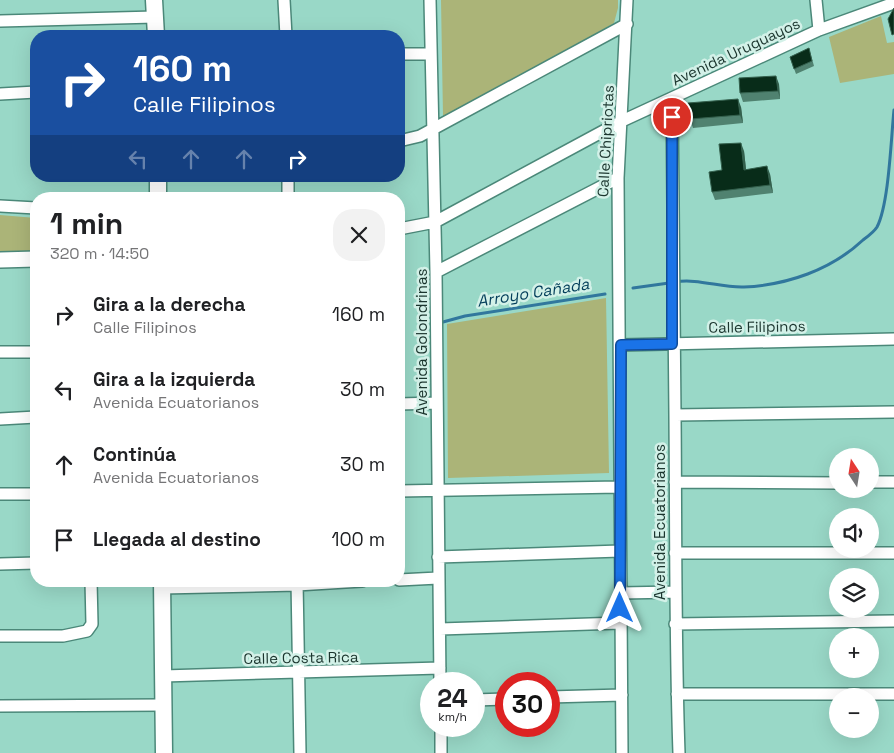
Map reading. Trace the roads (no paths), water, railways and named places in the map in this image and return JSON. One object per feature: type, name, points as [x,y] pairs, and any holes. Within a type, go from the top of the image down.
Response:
[{"type":"main road","points":[[154,0],[156,30]]},
{"type":"main road","points":[[162,587],[164,753]]},
{"type":"street","points":[[284,0],[286,30]]},
{"type":"street","name":"Avenida Golondrinas","points":[[430,0],[429,54],[433,129],[436,272],[440,672]]},
{"type":"street","name":"Calle Chipriotas","points":[[622,753],[619,487],[621,345],[618,284],[618,178],[628,24],[627,0]]},
{"type":"street","points":[[816,0],[820,30]]},
{"type":"street","name":"Avenida Uruguayos","points":[[405,228],[435,222],[622,121],[820,30],[894,3]]},
{"type":"street","points":[[0,21],[155,17]]},
{"type":"street","points":[[405,139],[420,136],[628,24]]},
{"type":"street","points":[[405,54],[429,54]]},
{"type":"street","points":[[0,94],[30,92]]},
{"type":"street","name":"Avenida Ecuatorianos","points":[[672,98],[671,292],[675,415],[674,592],[679,753]]},
{"type":"street","points":[[436,272],[618,178]]},
{"type":"street","points":[[0,206],[30,208]]},
{"type":"street","points":[[0,260],[30,260]]},
{"type":"street","name":"Calle Filipinos","points":[[621,345],[894,339]]},
{"type":"street","points":[[0,352],[30,352]]},
{"type":"street","points":[[405,404],[437,403]]},
{"type":"street","points":[[675,415],[894,412]]},
{"type":"street","points":[[0,419],[30,417]]},
{"type":"street","points":[[675,482],[829,483]]},
{"type":"street","points":[[879,482],[894,482]]},
{"type":"street","points":[[405,491],[619,487]]},
{"type":"street","points":[[0,494],[30,494]]},
{"type":"street","points":[[438,557],[620,552]]},
{"type":"street","points":[[675,553],[894,553]]},
{"type":"street","points":[[0,564],[30,563]]},
{"type":"street","points":[[405,580],[438,578]]},
{"type":"street","points":[[0,636],[63,636],[87,631],[92,624],[91,587]]},
{"type":"street","points":[[297,587],[300,753]]},
{"type":"street","points":[[621,593],[674,592]]},
{"type":"street","points":[[676,624],[894,621]]},
{"type":"street","points":[[440,629],[620,623]]},
{"type":"street","name":"Calle Costa Rica","points":[[163,676],[440,668]]},
{"type":"street","points":[[677,694],[894,694]]},
{"type":"street","points":[[560,697],[622,695]]},
{"type":"street","points":[[0,706],[163,705]]},
{"type":"street","points":[[441,737],[441,753]]},
{"type":"waterway","name":"Arroyo Cañada","points":[[675,282],[692,281],[727,286],[760,286],[808,274],[823,268],[850,251],[874,231],[881,217],[887,187],[894,110]]},
{"type":"waterway","name":"Arroyo Cañada","points":[[633,288],[669,283]]},
{"type":"waterway","name":"Arroyo Cañada","points":[[443,322],[465,316],[605,294]]}]
